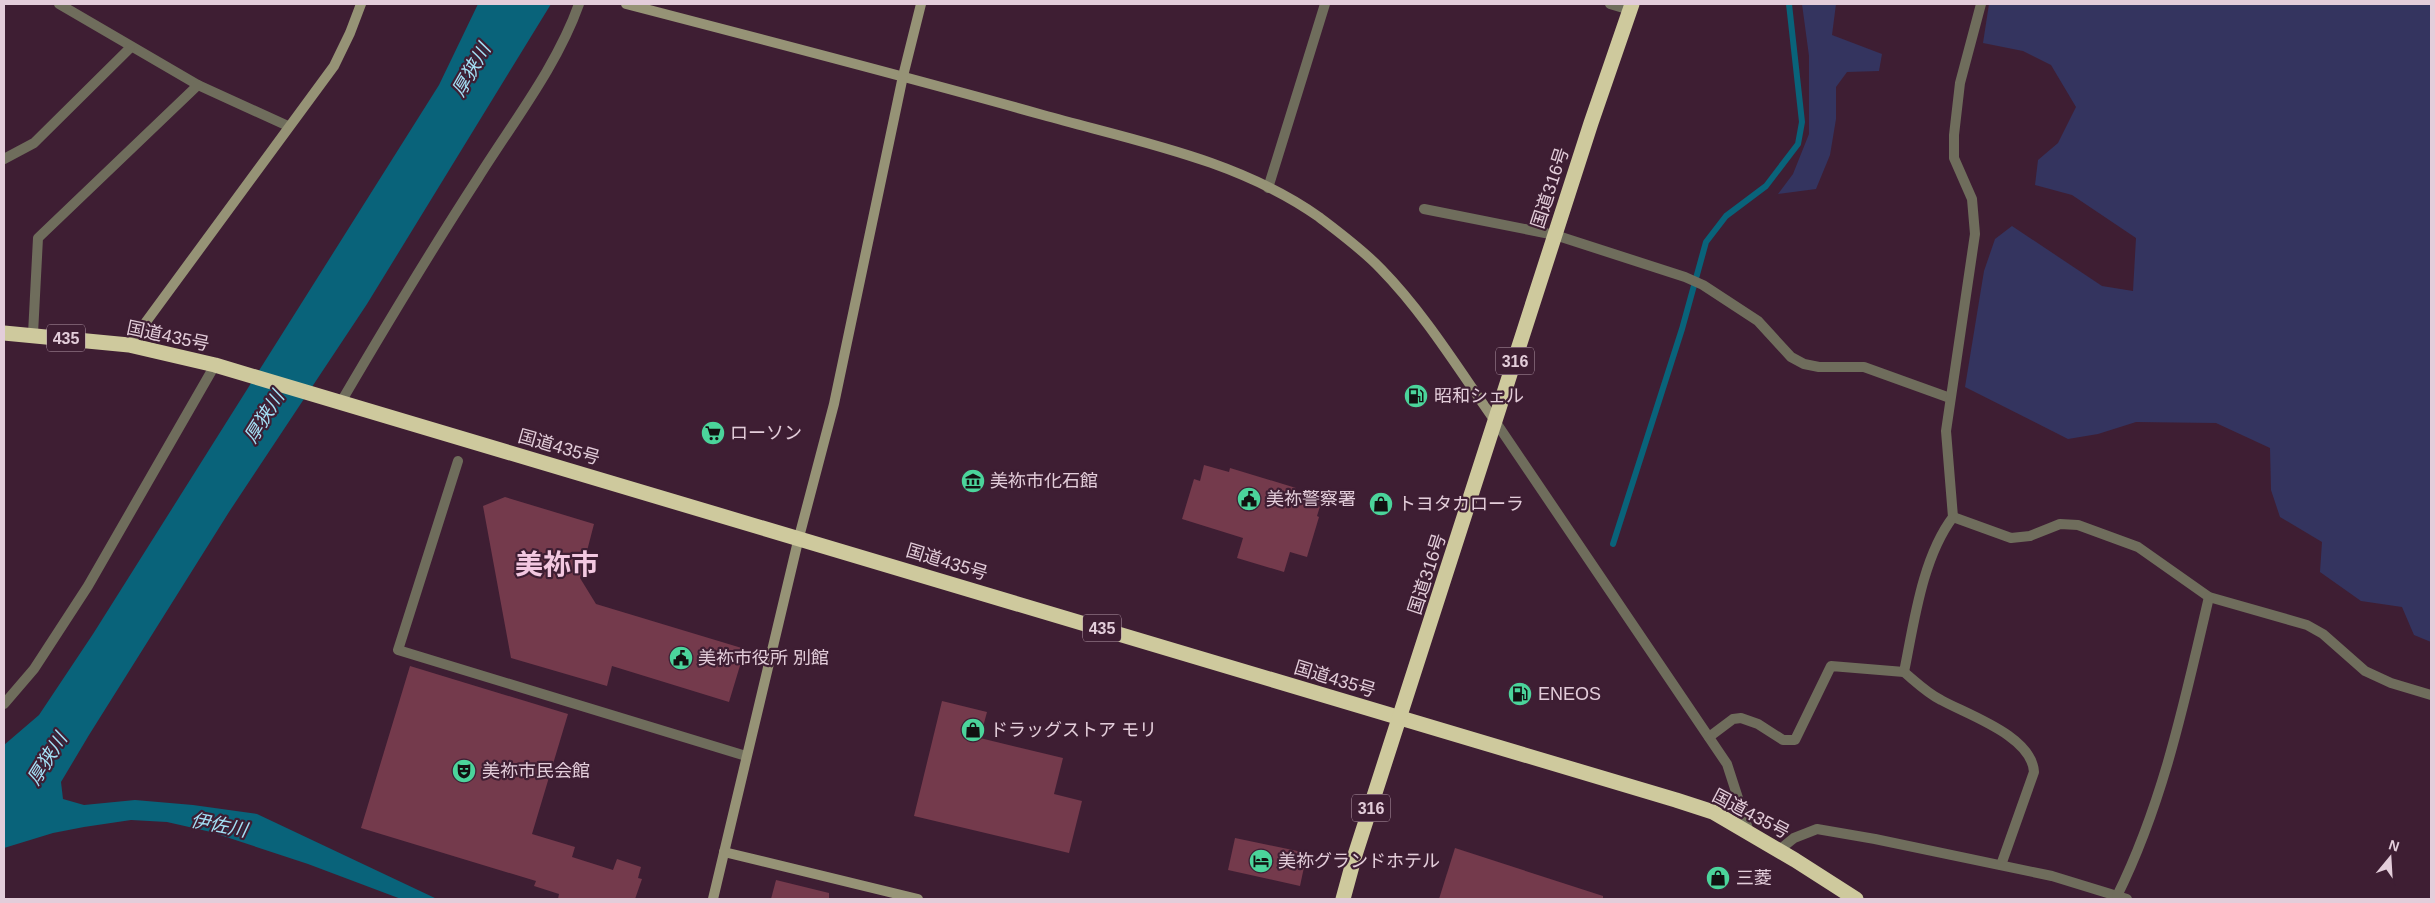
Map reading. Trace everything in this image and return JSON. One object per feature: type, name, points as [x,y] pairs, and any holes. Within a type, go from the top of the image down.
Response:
[{"type":"highway","name":"国道316号","points":[[1343,899],[1355,855],[1555,235],[1631,7]]},
{"type":"highway","name":"国道435号","points":[[4,333],[33,334],[129,345],[215,365],[799,537],[1695,806],[1713,812],[1749,832],[1856,899]]},
{"type":"street","points":[[58,4],[130,48],[198,85],[288,126]]},
{"type":"street","points":[[129,345],[288,126],[334,66],[361,4]]},
{"type":"street","points":[[336,401],[537,86],[570,29],[579,4]]},
{"type":"street","points":[[626,4],[903,76],[1164,148],[1216,165],[1268,188],[1319,217],[1381,268],[1422,318],[1495,421],[1727,764],[1749,832]]},
{"type":"street","points":[[713,899],[799,537],[834,404],[903,76],[921,4]]},
{"type":"street","points":[[1268,188],[1325,4]]},
{"type":"street","points":[[1610,4],[1631,7]]},
{"type":"street","points":[[1904,672],[1918,596],[1944,530],[1953,517],[1946,431],[1975,234],[1972,198],[1954,158],[1954,135],[1960,83],[1981,4]]},
{"type":"street","points":[[4,159],[34,143],[130,48]]},
{"type":"street","points":[[33,334],[38,238],[198,85]]},
{"type":"street","points":[[1424,209],[1555,235],[1685,277],[1704,286],[1758,321],[1791,357],[1804,364],[1819,367],[1864,367],[1950,398]]},
{"type":"street","points":[[4,704],[34,669],[88,586],[215,365]]},
{"type":"street","points":[[458,461],[398,650],[746,756]]},
{"type":"street","points":[[1953,517],[2011,538],[2030,536],[2060,524],[2078,524],[2138,547],[2209,597],[2307,625],[2323,634],[2366,671],[2391,683],[2431,695]]},
{"type":"street","points":[[2117,896],[2146,830],[2176,740],[2209,597]]},
{"type":"street","points":[[1709,737],[1733,719],[1741,718],[1758,724],[1783,740],[1796,740],[1831,666],[1904,672],[1942,701],[1986,720],[2027,752],[2034,762],[2034,772],[2001,865]]},
{"type":"street","points":[[1779,850],[1794,838],[1817,830],[1875,839],[2052,876],[2127,899]]},
{"type":"street","points":[[724,852],[918,899]]},
{"type":"shaded area","points":[[1802,4],[1836,4],[1832,35],[1882,54],[1879,71],[1847,72],[1836,87],[1836,119],[1830,155],[1816,189],[1778,194],[1793,174],[1809,134],[1809,56]]},
{"type":"shaded area","points":[[1989,4],[2431,4],[2431,642],[2414,635],[2402,607],[2361,601],[2320,572],[2322,542],[2280,517],[2271,490],[2270,448],[2216,423],[2136,422],[2098,434],[2068,439],[1965,387],[1984,271],[1995,239],[2012,226],[2102,286],[2133,291],[2136,238],[2072,195],[2035,185],[2038,160],[2058,143],[2076,107],[2051,65],[2023,51],[1983,43]]},
{"type":"water","points":[[478,4],[551,4],[367,304],[229,512],[61,782],[63,799],[84,805],[135,800],[193,805],[257,814],[437,899],[401,899],[308,864],[211,832],[167,822],[131,820],[84,827],[53,833],[4,848],[4,745],[39,715],[93,634],[439,85]]},
{"type":"building","points":[[1204,465],[1229,472],[1230,468],[1296,488],[1295,493],[1322,500],[1307,557],[1290,552],[1284,572],[1237,558],[1243,538],[1182,519],[1194,479],[1200,481]]},
{"type":"building","points":[[505,497],[594,524],[580,578],[596,604],[745,649],[729,702],[612,666],[607,686],[511,658],[483,506]]},
{"type":"building","name":"美祢市民会館","points":[[410,666],[568,714],[532,834],[575,847],[572,857],[613,870],[617,859],[641,867],[638,878],[642,879],[635,899],[558,899],[559,894],[534,886],[536,881],[361,828]]},
{"type":"building","points":[[942,701],[987,712],[980,738],[1063,758],[1054,794],[1082,801],[1069,853],[914,816]]},
{"type":"building","points":[[1235,838],[1307,853],[1300,886],[1228,870]]},
{"type":"building","points":[[1455,848],[1603,896],[1603,899],[1439,899]]},
{"type":"building","points":[[776,880],[829,893],[829,899],[771,899]]},
{"type":"waterway","points":[[1613,544],[1682,329],[1706,242],[1726,216],[1766,186],[1798,144],[1802,122],[1789,4]]},
{"type":"place","name":"昭和シェル","points":[[1416,396]]},
{"type":"place","name":"ローソン","points":[[713,433]]},
{"type":"place","name":"美袮市化石館","points":[[973,481]]},
{"type":"place","name":"美祢警察署","points":[[1249,499]]},
{"type":"place","name":"トヨタカローラ","points":[[1381,504]]},
{"type":"place","name":"美祢市役所 別館","points":[[681,658]]},
{"type":"place","name":"ENEOS","points":[[1520,694]]},
{"type":"place","name":"ドラッグストア モリ","points":[[973,730]]},
{"type":"place","name":"美祢市民会館","points":[[464,771]]},
{"type":"place","name":"美祢グランドホテル","points":[[1261,861]]},
{"type":"place","name":"三菱","points":[[1718,878]]},
{"type":"district","name":"美祢市","points":[[557,564]]},
{"type":"water label","name":"厚狭川","points":[[471,70]]},
{"type":"water label","name":"厚狭川","points":[[264,417]]},
{"type":"water label","name":"厚狭川","points":[[47,759]]},
{"type":"water label","name":"伊佐川","points":[[219,825]]}]
